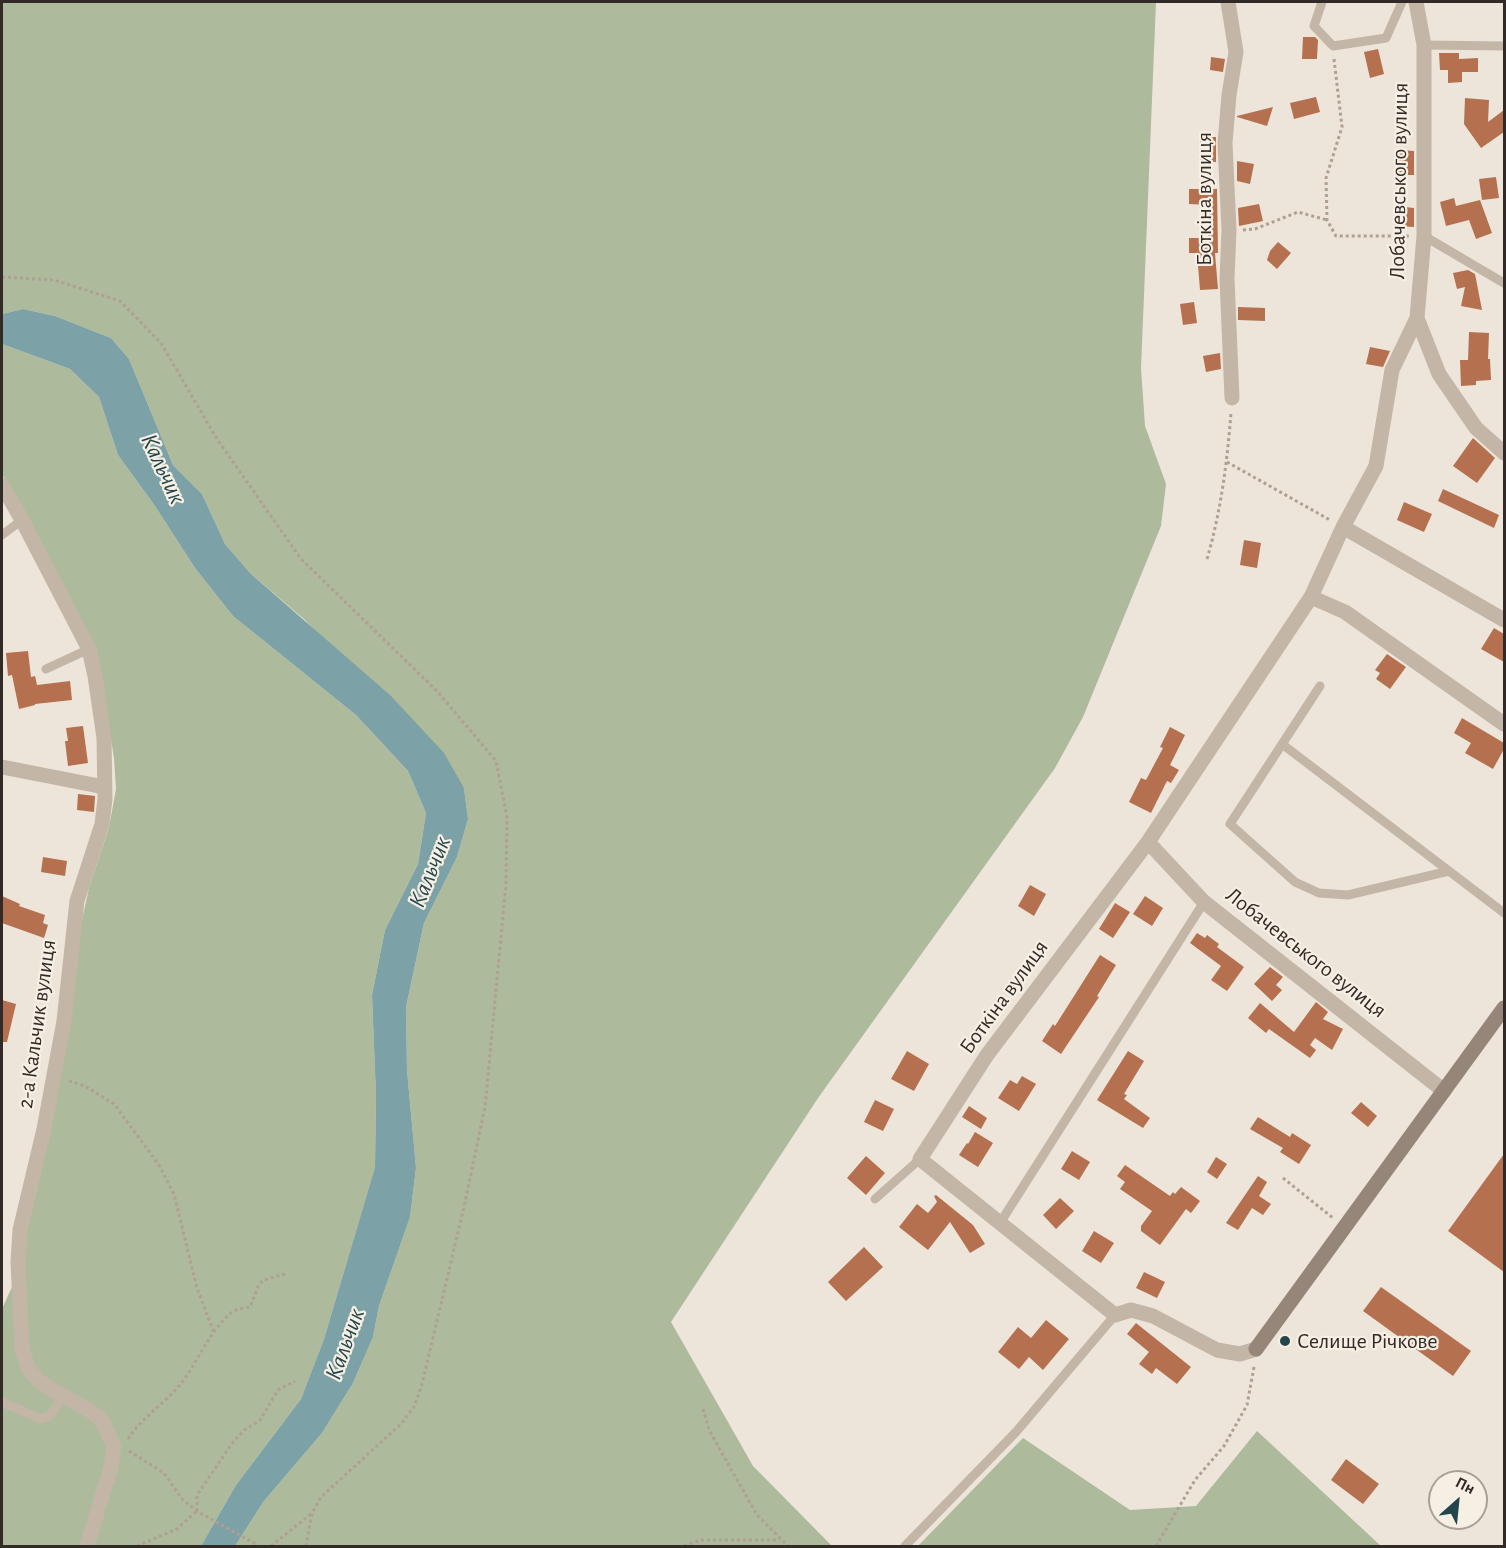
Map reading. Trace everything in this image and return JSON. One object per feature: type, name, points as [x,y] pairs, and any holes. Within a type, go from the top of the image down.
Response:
[{"type":"street","name":"Боткіна вулиця","points":[[1228,2],[1236,52],[1225,143],[1232,398]]},
{"type":"street","name":"Лобачевського вулиця","points":[[1343,527],[1376,466],[1392,370],[1417,318],[1424,237],[1424,45],[1416,2]]},
{"type":"street","name":"Лобачевського вулиця","points":[[1417,318],[1439,374],[1476,428],[1504,453]]},
{"type":"street","name":"2-а Кальчик вулиця","points":[[2,485],[89,649],[104,738],[105,800],[102,824],[77,901],[66,1007],[54,1077],[20,1230],[19,1284],[22,1348],[28,1368],[38,1380],[101,1419],[117,1444]]},
{"type":"street","name":"Боткіна вулиця","points":[[920,1158],[987,1055],[1148,842],[1311,597],[1343,527]]},
{"type":"street","points":[[1343,527],[1504,620]]},
{"type":"street","points":[[1311,597],[1345,612],[1504,724]]},
{"type":"street","points":[[2,767],[104,787]]},
{"type":"street","name":"Лобачевського вулиця","points":[[1148,842],[1204,902],[1444,1091]]},
{"type":"street","points":[[920,1158],[1115,1315],[1131,1310],[1153,1316],[1217,1350],[1240,1354],[1256,1349],[1504,1008]]},
{"type":"street","points":[[87,1546],[117,1444]]},
{"type":"lane","points":[[1322,2],[1314,26],[1333,46],[1386,38],[1401,2]]},
{"type":"lane","points":[[1424,45],[1504,46]]},
{"type":"lane","points":[[1424,237],[1504,283]]},
{"type":"lane","points":[[2,535],[22,520]]},
{"type":"lane","points":[[46,669],[89,649]]},
{"type":"lane","points":[[1320,686],[1230,824],[1295,882],[1319,893],[1348,895],[1449,871]]},
{"type":"lane","points":[[1282,744],[1504,913]]},
{"type":"lane","points":[[1000,1223],[1204,902]]},
{"type":"lane","points":[[875,1199],[920,1158]]},
{"type":"lane","points":[[905,1546],[1016,1432],[1115,1315]]},
{"type":"lane","points":[[2,1402],[41,1419],[51,1415],[63,1396]]},
{"type":"path","points":[[1333,46],[1342,127],[1326,178],[1327,220],[1336,236],[1424,237]]},
{"type":"path","points":[[1229,230],[1255,229],[1298,212],[1327,220]]},
{"type":"path","points":[[2,277],[54,280],[120,301],[161,343],[217,439],[301,559],[437,691],[496,761],[507,817],[506,884],[485,1107],[422,1384],[414,1407],[401,1424],[321,1497],[312,1513],[306,1546]]},
{"type":"path","points":[[1207,559],[1217,524],[1227,462],[1232,398]]},
{"type":"path","points":[[1227,462],[1343,527]]},
{"type":"path","points":[[54,1077],[85,1086],[114,1104],[159,1165],[174,1194],[197,1288],[214,1333]]},
{"type":"path","points":[[1283,1178],[1345,1227]]},
{"type":"path","points":[[258,1546],[197,1511],[182,1499],[164,1473],[117,1444],[164,1403],[183,1380],[214,1333],[233,1311],[249,1307],[259,1284],[264,1280],[288,1273]]},
{"type":"path","points":[[1156,1546],[1195,1480],[1224,1446],[1247,1405],[1256,1349]]},
{"type":"path","points":[[137,1546],[177,1529],[197,1511],[197,1495],[233,1442],[243,1431],[260,1419],[278,1390],[295,1381]]},
{"type":"path","points":[[703,1409],[709,1430],[757,1515],[788,1546]]},
{"type":"path","points":[[271,1546],[312,1513]]},
{"type":"path","points":[[684,1546],[700,1540],[780,1540]]},
{"type":"green space","points":[[2,2],[1156,2],[1141,368],[1145,426],[1166,484],[1161,526],[1083,717],[1055,768],[818,1098],[671,1322],[753,1466],[832,1546],[235,1546],[264,1501],[322,1433],[353,1383],[373,1337],[379,1306],[410,1217],[416,1168],[407,1070],[406,1007],[424,923],[457,857],[468,819],[464,788],[305,620],[251,574],[225,544],[202,494],[173,465],[129,359],[111,338],[55,316],[23,309],[2,314]]},
{"type":"green space","points":[[2,344],[70,369],[99,397],[118,455],[155,506],[195,568],[233,616],[356,715],[408,771],[426,813],[418,864],[385,930],[372,995],[376,1096],[375,1167],[324,1339],[301,1399],[236,1485],[201,1546],[2,1546],[2,1309],[25,1258],[27,1230],[82,920],[89,888],[109,827],[116,789],[114,758],[96,648],[2,474]]},
{"type":"green space","points":[[1257,1431],[1381,1546],[918,1546],[1023,1438],[1130,1510],[1196,1506]]},
{"type":"water","name":"Кальчик","points":[[23,309],[55,316],[111,338],[129,359],[173,465],[202,494],[225,544],[251,574],[391,696],[444,753],[464,788],[468,819],[457,857],[424,923],[406,1007],[407,1070],[416,1168],[410,1217],[379,1306],[373,1337],[353,1383],[322,1433],[264,1501],[235,1546],[201,1546],[236,1485],[301,1399],[324,1339],[375,1167],[376,1096],[372,995],[385,930],[418,864],[426,813],[408,771],[356,715],[233,616],[195,568],[155,506],[118,455],[99,397],[70,369],[2,344],[2,314]]},
{"type":"building","points":[[1303,37],[1315,37],[1318,40],[1317,59],[1302,59]]},
{"type":"building","points":[[1378,49],[1384,74],[1370,78],[1364,52]]},
{"type":"building","points":[[1439,53],[1459,53],[1459,59],[1478,58],[1478,72],[1462,72],[1462,82],[1448,83],[1448,70],[1440,70]]},
{"type":"building","points":[[1211,57],[1225,59],[1223,72],[1210,70]]},
{"type":"building","points":[[1316,97],[1320,112],[1294,119],[1290,103]]},
{"type":"building","points":[[1465,98],[1489,100],[1488,122],[1504,110],[1504,132],[1481,148],[1464,124]]},
{"type":"building","points":[[1273,107],[1267,126],[1237,117],[1237,116]]},
{"type":"building","points":[[1200,137],[1216,137],[1216,162],[1200,162]]},
{"type":"building","points":[[1400,150],[1414,151],[1414,175],[1398,175]]},
{"type":"building","points":[[1237,161],[1254,164],[1250,184],[1237,181]]},
{"type":"building","points":[[1496,177],[1499,198],[1482,200],[1479,179]]},
{"type":"building","points":[[1189,189],[1217,189],[1218,253],[1215,253],[1218,289],[1200,290],[1197,253],[1189,253],[1189,238],[1208,238],[1209,205],[1189,204]]},
{"type":"building","points":[[1454,198],[1456,206],[1480,200],[1492,233],[1476,239],[1469,220],[1446,226],[1440,202]]},
{"type":"building","points":[[1259,204],[1263,221],[1239,226],[1238,208]]},
{"type":"building","points":[[1396,206],[1414,208],[1414,227],[1394,226]]},
{"type":"building","points":[[1278,242],[1291,253],[1277,269],[1267,260],[1270,251]]},
{"type":"building","points":[[1468,270],[1475,274],[1482,310],[1461,306],[1465,287],[1457,289],[1453,273]]},
{"type":"building","points":[[1194,302],[1197,323],[1183,325],[1180,304]]},
{"type":"building","points":[[1238,307],[1265,308],[1265,321],[1238,320]]},
{"type":"building","points":[[1469,332],[1489,333],[1488,359],[1490,359],[1491,380],[1476,381],[1476,385],[1461,386],[1460,360],[1468,360]]},
{"type":"building","points":[[1370,347],[1390,351],[1383,367],[1366,364]]},
{"type":"building","points":[[1220,353],[1221,369],[1206,372],[1203,356]]},
{"type":"building","points":[[1473,438],[1495,458],[1477,483],[1453,466]]},
{"type":"building","points":[[1443,489],[1499,515],[1494,528],[1438,501]]},
{"type":"building","points":[[1404,502],[1432,514],[1424,532],[1397,520]]},
{"type":"building","points":[[1244,540],[1261,543],[1257,568],[1240,565]]},
{"type":"building","points":[[1494,628],[1504,634],[1504,662],[1481,649]]},
{"type":"building","points":[[28,651],[31,677],[35,676],[37,685],[70,681],[72,700],[35,704],[19,709],[12,675],[8,676],[6,653]]},
{"type":"building","points":[[1387,654],[1406,667],[1390,689],[1376,679],[1380,673],[1375,670]]},
{"type":"building","points":[[1462,718],[1504,743],[1504,749],[1493,769],[1465,753],[1471,743],[1454,733]]},
{"type":"building","points":[[83,726],[88,763],[68,766],[66,728]]},
{"type":"building","points":[[1170,727],[1185,735],[1170,765],[1179,770],[1171,783],[1167,781],[1151,813],[1129,802],[1141,778],[1146,780],[1163,748],[1160,747]]},
{"type":"building","points":[[78,794],[95,796],[94,812],[77,810]]},
{"type":"building","points":[[43,857],[67,861],[65,876],[41,872]]},
{"type":"building","points":[[1030,885],[1046,894],[1034,916],[1018,906]]},
{"type":"building","points":[[2,896],[20,904],[19,906],[45,915],[43,923],[48,925],[44,938],[2,923]]},
{"type":"building","points":[[1145,896],[1163,908],[1152,926],[1133,914]]},
{"type":"building","points":[[1115,903],[1130,912],[1113,938],[1099,929]]},
{"type":"building","points":[[1197,933],[1205,938],[1207,935],[1219,944],[1217,947],[1244,967],[1227,991],[1211,980],[1221,966],[1190,943]]},
{"type":"building","points":[[1100,955],[1116,965],[1097,996],[1099,997],[1061,1054],[1042,1041],[1053,1024],[1055,1026]]},
{"type":"building","points":[[1270,967],[1283,977],[1276,985],[1282,990],[1272,1001],[1254,984]]},
{"type":"building","points":[[2,1000],[16,1004],[7,1042],[2,1042]]},
{"type":"building","points":[[1316,1002],[1328,1012],[1323,1019],[1343,1029],[1332,1050],[1315,1038],[1310,1045],[1316,1050],[1310,1058],[1269,1029],[1266,1033],[1248,1018],[1260,1003],[1294,1032]]},
{"type":"building","points":[[907,1051],[929,1064],[914,1091],[891,1079]]},
{"type":"building","points":[[1128,1051],[1144,1061],[1124,1094],[1127,1095],[1124,1099],[1150,1118],[1143,1128],[1097,1100]]},
{"type":"building","points":[[1022,1076],[1036,1084],[1019,1111],[998,1098],[1010,1080],[1017,1084]]},
{"type":"building","points":[[875,1100],[894,1109],[883,1131],[864,1122]]},
{"type":"building","points":[[1361,1102],[1377,1116],[1368,1127],[1351,1113]]},
{"type":"building","points":[[969,1106],[987,1118],[981,1129],[962,1117]]},
{"type":"building","points":[[1258,1117],[1290,1137],[1292,1133],[1311,1145],[1299,1164],[1280,1152],[1283,1148],[1250,1129]]},
{"type":"building","points":[[975,1132],[993,1143],[978,1167],[959,1155]]},
{"type":"building","points":[[1072,1151],[1090,1162],[1079,1180],[1061,1169]]},
{"type":"building","points":[[1504,1154],[1504,1272],[1448,1231]]},
{"type":"building","points":[[866,1156],[885,1173],[866,1195],[847,1178]]},
{"type":"building","points":[[1216,1157],[1227,1164],[1217,1179],[1207,1172]]},
{"type":"building","points":[[1125,1165],[1170,1196],[1181,1187],[1200,1201],[1191,1213],[1186,1209],[1160,1245],[1141,1231],[1141,1226],[1152,1211],[1120,1189],[1125,1182],[1117,1176]]},
{"type":"building","points":[[1258,1176],[1267,1182],[1259,1196],[1271,1204],[1263,1215],[1252,1208],[1238,1230],[1226,1223]]},
{"type":"building","points":[[936,1195],[973,1225],[985,1244],[970,1253],[950,1222],[928,1250],[899,1227],[917,1204],[928,1213],[937,1202],[934,1196]]},
{"type":"building","points":[[1060,1198],[1074,1211],[1056,1229],[1043,1215]]},
{"type":"building","points":[[1094,1231],[1114,1243],[1101,1263],[1082,1251]]},
{"type":"building","points":[[864,1247],[883,1267],[846,1301],[828,1282]]},
{"type":"building","points":[[1144,1272],[1165,1282],[1157,1298],[1136,1288]]},
{"type":"building","points":[[1381,1287],[1471,1351],[1453,1376],[1363,1311]]},
{"type":"building","points":[[1046,1320],[1069,1339],[1043,1370],[1029,1357],[1019,1369],[998,1352],[1018,1327],[1031,1338]]},
{"type":"building","points":[[1136,1323],[1191,1367],[1177,1384],[1156,1368],[1152,1374],[1139,1364],[1149,1352],[1127,1334]]},
{"type":"building","points":[[1346,1459],[1379,1484],[1363,1504],[1331,1480]]},
{"type":"place","name":"Селище Річкове","points":[[1285,1341]]}]
